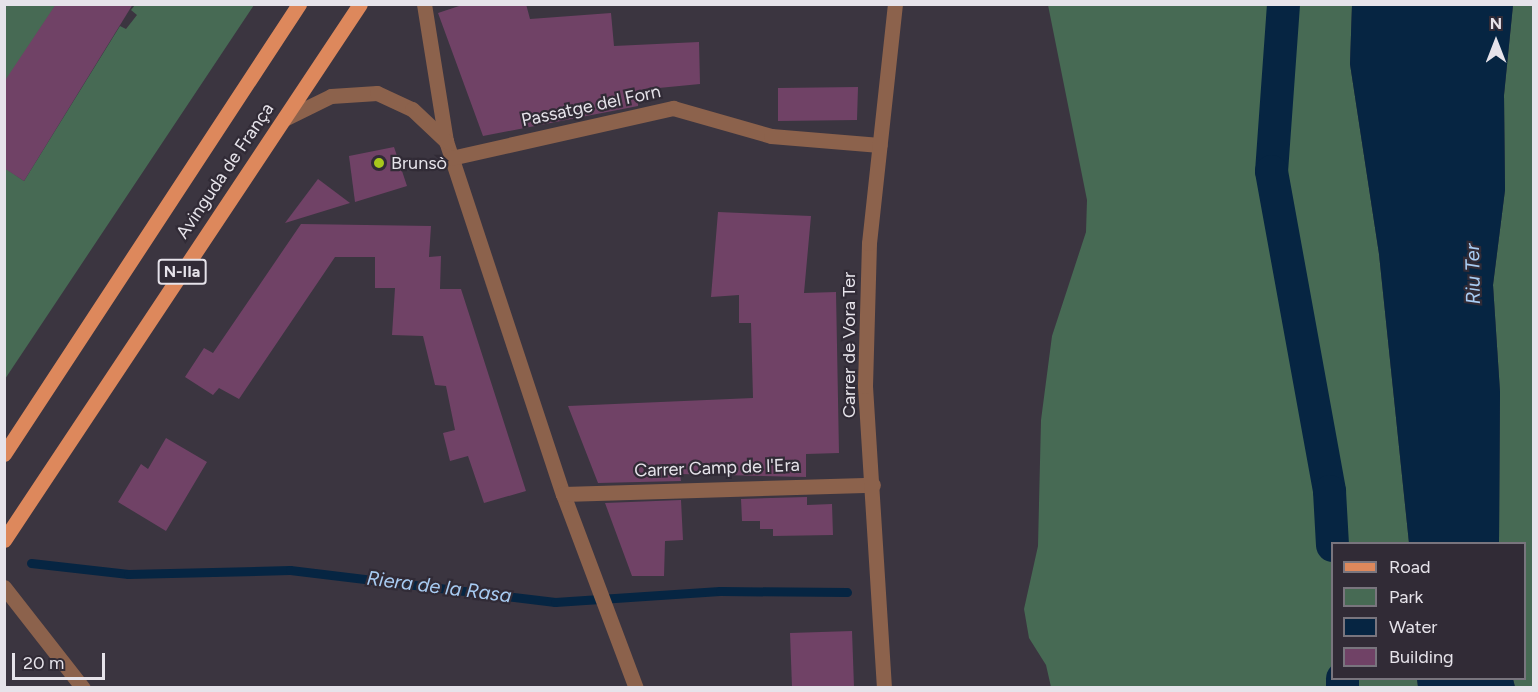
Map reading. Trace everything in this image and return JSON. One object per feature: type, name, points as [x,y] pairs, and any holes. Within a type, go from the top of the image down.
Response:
[{"type":"main road","name":"Avinguda de França","points":[[4,454],[299,4]]},
{"type":"main road","name":"Avinguda de França","points":[[4,540],[360,4]]},
{"type":"street","points":[[424,4],[446,141],[451,158],[563,494],[636,687]]},
{"type":"street","name":"Carrer de Vora Ter","points":[[884,687],[865,386],[869,243],[895,4]]},
{"type":"street","points":[[284,118],[331,96],[377,93],[412,109],[446,141]]},
{"type":"street","name":"Passatge del Forn","points":[[451,158],[674,108],[771,136],[880,145]]},
{"type":"street","name":"Carrer Camp de l'Era","points":[[563,494],[873,485]]},
{"type":"street","points":[[4,587],[83,687]]},
{"type":"green space","points":[[5,5],[56,5],[5,82]]},
{"type":"green space","points":[[135,5],[254,5],[5,379],[5,168],[24,181],[120,26],[126,29],[137,15],[131,10]]},
{"type":"green space","points":[[1048,5],[1352,5],[1350,64],[1379,254],[1409,542],[1331,542],[1331,680],[1417,680],[1418,687],[1051,687],[1046,665],[1029,638],[1024,609],[1038,546],[1041,420],[1052,336],[1086,232],[1087,200]]},
{"type":"green space","points":[[1513,5],[1533,5],[1533,687],[1515,687],[1513,680],[1526,680],[1526,542],[1499,542],[1500,392],[1493,285],[1505,190],[1504,95]]},
{"type":"water","name":"Riu Ter","points":[[1352,5],[1513,5],[1504,95],[1505,190],[1493,285],[1500,392],[1499,542],[1409,542],[1379,254],[1350,64]]},
{"type":"water","points":[[1417,680],[1513,680],[1515,687],[1418,687]]},
{"type":"building","points":[[56,4],[133,4],[24,181],[4,168],[4,82]]},
{"type":"building","points":[[465,4],[526,4],[530,19],[611,13],[614,46],[699,42],[700,84],[638,90],[638,106],[483,136],[438,13]]},
{"type":"building","points":[[858,87],[857,120],[778,121],[778,88]]},
{"type":"building","points":[[394,147],[407,186],[355,202],[349,156]]},
{"type":"building","points":[[318,179],[350,203],[285,223]]},
{"type":"building","points":[[718,212],[811,216],[804,293],[836,292],[839,453],[806,454],[806,477],[680,474],[681,481],[598,483],[568,406],[753,398],[751,323],[739,323],[739,295],[711,297]]},
{"type":"building","points":[[301,224],[431,226],[429,257],[441,256],[440,289],[461,289],[526,491],[484,503],[468,456],[450,461],[443,433],[455,430],[446,386],[435,385],[423,336],[392,335],[395,288],[375,288],[375,257],[335,257],[239,399],[219,388],[213,395],[185,377],[204,348],[213,353]]},
{"type":"building","points":[[166,438],[207,462],[166,531],[118,502],[141,464],[148,469]]},
{"type":"building","points":[[807,497],[807,505],[832,504],[833,535],[773,536],[773,529],[760,529],[760,521],[742,521],[741,499]]},
{"type":"building","points":[[681,500],[683,540],[665,541],[664,576],[632,576],[605,503]]},
{"type":"building","points":[[852,631],[854,687],[792,687],[790,633]]},
{"type":"waterway","points":[[1283,4],[1271,171],[1329,491],[1332,542]]},
{"type":"waterway","name":"Riera de la Rasa","points":[[31,563],[128,574],[290,570],[555,602],[720,591],[847,592]]},
{"type":"waterway","points":[[1342,680],[1342,688]]},
{"type":"place","name":"Brunsò","points":[[379,163]]}]
